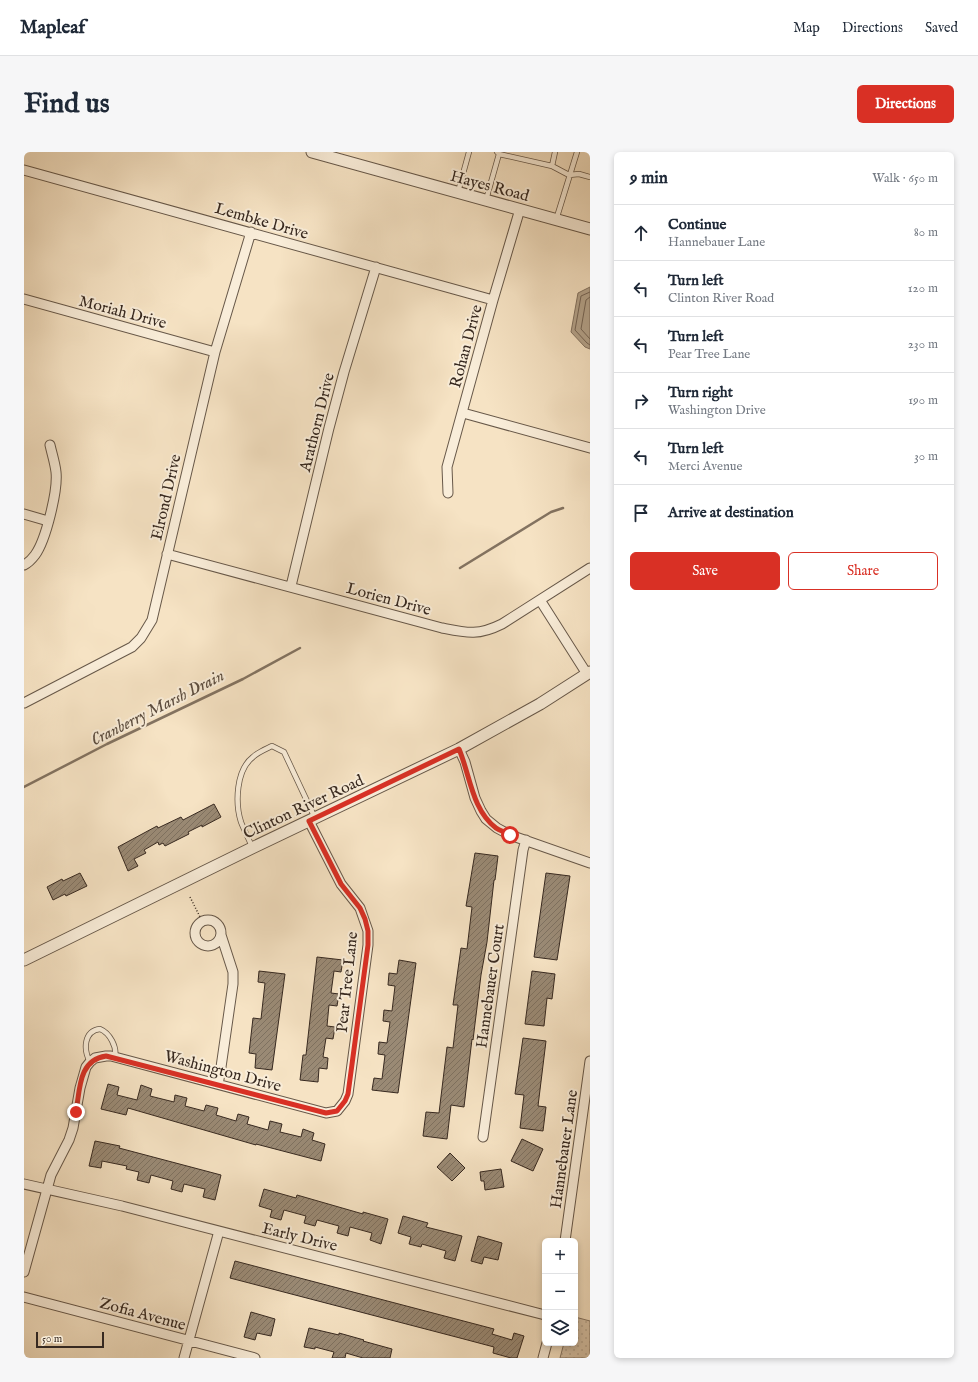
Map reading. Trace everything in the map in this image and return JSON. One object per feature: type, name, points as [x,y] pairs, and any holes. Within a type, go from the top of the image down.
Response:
[{"type":"street","name":"Hayes Road","points":[[312,152],[590,229]]},
{"type":"street","name":"Lembke Drive","points":[[24,170],[493,300]]},
{"type":"street","name":"Rohan Drive","points":[[448,493],[447,467],[493,300],[520,209]]},
{"type":"street","name":"Elrond Drive","points":[[24,703],[132,647],[142,638],[152,620],[215,352],[251,232]]},
{"type":"street","name":"Arathorn Drive","points":[[291,586],[329,428],[344,372],[376,267]]},
{"type":"street","name":"Moriah Drive","points":[[24,299],[215,352]]},
{"type":"street","points":[[462,413],[590,448]]},
{"type":"street","points":[[24,566],[35,555],[40,546],[48,521],[56,480],[56,472],[50,445]]},
{"type":"street","points":[[24,514],[48,521]]},
{"type":"street","name":"Lorien Drive","points":[[167,554],[291,586],[442,628],[465,632],[490,630],[590,568]]},
{"type":"street","points":[[540,600],[588,673]]},
{"type":"street","name":"Clinton River Road","points":[[24,960],[252,848],[459,749],[508,722],[588,673]]},
{"type":"street","points":[[459,749],[465,762],[475,798],[486,819],[497,828],[590,863]]},
{"type":"street","name":"Pear Tree Lane","points":[[312,819],[341,884],[360,908],[368,931],[368,945],[348,1094],[345,1101],[337,1111]]},
{"type":"street","name":"Hannebauer Court","points":[[483,1137],[522,855],[526,840]]},
{"type":"street","points":[[218,1084],[233,984],[233,972],[228,956],[220,935],[218,926],[207,920],[199,924],[195,932],[196,939],[202,945],[217,948],[228,956]]},
{"type":"street","points":[[210,946],[217,942],[220,935]]},
{"type":"street","name":"Washington Drive","points":[[90,1062],[100,1057],[115,1057],[326,1113],[337,1111]]},
{"type":"street","name":"Hannebauer Lane","points":[[565,1238],[590,1061]]},
{"type":"street","points":[[24,1272],[51,1175],[69,1140],[73,1128],[83,1073],[90,1062]]},
{"type":"street","name":"Early Drive","points":[[24,1184],[122,1206],[542,1314]]},
{"type":"street","points":[[184,1358],[219,1231]]},
{"type":"street","name":"Zofia Avenue","points":[[24,1297],[255,1358]]},
{"type":"street","points":[[542,1358],[545,1346]]},
{"type":"lane","points":[[458,192],[469,152]]},
{"type":"lane","points":[[552,166],[555,152]]},
{"type":"lane","points":[[556,220],[577,152]]},
{"type":"lane","points":[[486,200],[498,153],[552,166],[569,175],[579,174],[590,177]]},
{"type":"lane","points":[[252,848],[241,821],[238,800],[240,775],[252,757],[272,746],[284,752],[312,819]]},
{"type":"lane","points":[[90,1062],[86,1053],[87,1038],[89,1034],[96,1029],[100,1029],[108,1034],[116,1052],[115,1057]]},
{"type":"path","points":[[190,897],[200,917]]},
{"type":"shaded area","points":[[578,1318],[590,1321],[590,1358],[560,1358],[563,1346],[578,1346]]},
{"type":"water","points":[[590,287],[590,349],[585,347],[571,332],[578,293]]},
{"type":"building","points":[[214,804],[221,817],[202,827],[202,825],[188,832],[189,834],[165,846],[163,843],[159,845],[158,842],[144,850],[146,853],[134,859],[138,866],[128,871],[118,847],[157,826],[158,828],[181,817],[183,820]]},
{"type":"building","points":[[475,853],[498,856],[473,1040],[472,1039],[464,1107],[451,1105],[447,1139],[423,1136],[426,1112],[439,1113],[447,1047],[453,1048],[458,1005],[453,1005],[461,948],[467,949],[472,907],[466,906]]},
{"type":"building","points":[[80,873],[87,886],[66,896],[65,894],[53,900],[47,887],[62,879],[63,881]]},
{"type":"building","points":[[546,873],[570,876],[557,960],[534,957]]},
{"type":"building","points":[[317,957],[343,960],[341,972],[334,971],[331,993],[339,994],[337,1006],[329,1005],[327,1026],[335,1027],[333,1039],[326,1038],[323,1057],[328,1058],[327,1069],[319,1068],[318,1082],[300,1080],[303,1055],[306,1055]]},
{"type":"building","points":[[399,960],[416,963],[398,1093],[372,1090],[374,1078],[382,1079],[385,1055],[378,1054],[379,1042],[387,1043],[390,1022],[383,1021],[384,1010],[392,1011],[395,986],[388,985],[389,973],[397,974]]},
{"type":"building","points":[[259,971],[285,974],[272,1070],[255,1068],[256,1054],[249,1053],[253,1018],[261,1019],[265,983],[258,982]]},
{"type":"building","points":[[532,971],[555,974],[552,999],[547,998],[544,1026],[525,1024]]},
{"type":"building","points":[[523,1038],[546,1041],[538,1106],[546,1107],[543,1131],[520,1128],[524,1095],[515,1094]]},
{"type":"building","points":[[108,1084],[119,1087],[117,1095],[137,1100],[141,1085],[152,1089],[150,1096],[174,1102],[175,1095],[187,1098],[185,1106],[204,1111],[206,1105],[218,1108],[216,1115],[236,1121],[238,1114],[249,1117],[247,1124],[268,1130],[270,1121],[282,1124],[280,1132],[301,1137],[303,1129],[314,1133],[312,1140],[325,1144],[321,1161],[256,1145],[128,1108],[126,1115],[101,1109]]},
{"type":"building","points":[[522,1139],[543,1149],[533,1171],[511,1161]]},
{"type":"building","points":[[95,1141],[120,1146],[119,1148],[221,1175],[215,1200],[203,1197],[205,1189],[184,1184],[182,1192],[171,1189],[173,1181],[151,1175],[149,1183],[137,1180],[139,1172],[126,1169],[127,1166],[102,1161],[101,1168],[89,1166]]},
{"type":"building","points":[[450,1153],[465,1168],[452,1181],[437,1167]]},
{"type":"building","points":[[501,1169],[504,1187],[485,1190],[484,1181],[481,1181],[480,1172]]},
{"type":"building","points":[[264,1189],[296,1198],[297,1195],[363,1214],[363,1212],[388,1219],[381,1244],[370,1240],[372,1233],[350,1227],[348,1236],[337,1233],[339,1226],[317,1220],[315,1226],[304,1223],[306,1216],[284,1210],[281,1220],[270,1217],[272,1210],[259,1206]]},
{"type":"building","points":[[403,1216],[428,1223],[426,1227],[462,1236],[455,1261],[444,1258],[446,1251],[422,1244],[421,1247],[409,1244],[411,1237],[398,1233]]},
{"type":"building","points":[[478,1236],[502,1243],[498,1260],[484,1257],[482,1264],[471,1261]]},
{"type":"building","points":[[235,1261],[494,1329],[492,1334],[512,1340],[514,1333],[524,1336],[517,1358],[511,1358],[493,1353],[494,1347],[230,1278]]},
{"type":"building","points":[[251,1312],[275,1319],[271,1336],[257,1333],[255,1340],[244,1337]]},
{"type":"building","points":[[309,1328],[339,1335],[339,1333],[392,1349],[390,1358],[363,1358],[346,1353],[345,1358],[332,1358],[334,1352],[315,1347],[315,1349],[304,1347]]},
{"type":"waterway","name":"Cranberry Marsh Drain","points":[[460,568],[551,512],[563,508]]},
{"type":"waterway","name":"Cranberry Marsh Drain","points":[[24,787],[107,744],[243,679],[300,648]]},
{"type":"route","points":[[76,1112],[83,1073],[86,1067],[95,1058],[106,1056],[112,1056],[326,1113],[337,1111],[345,1101],[348,1094],[368,945],[368,931],[360,908],[341,884],[309,821],[459,749],[465,762],[475,798],[481,811],[486,819],[497,828],[510,835]]}]
